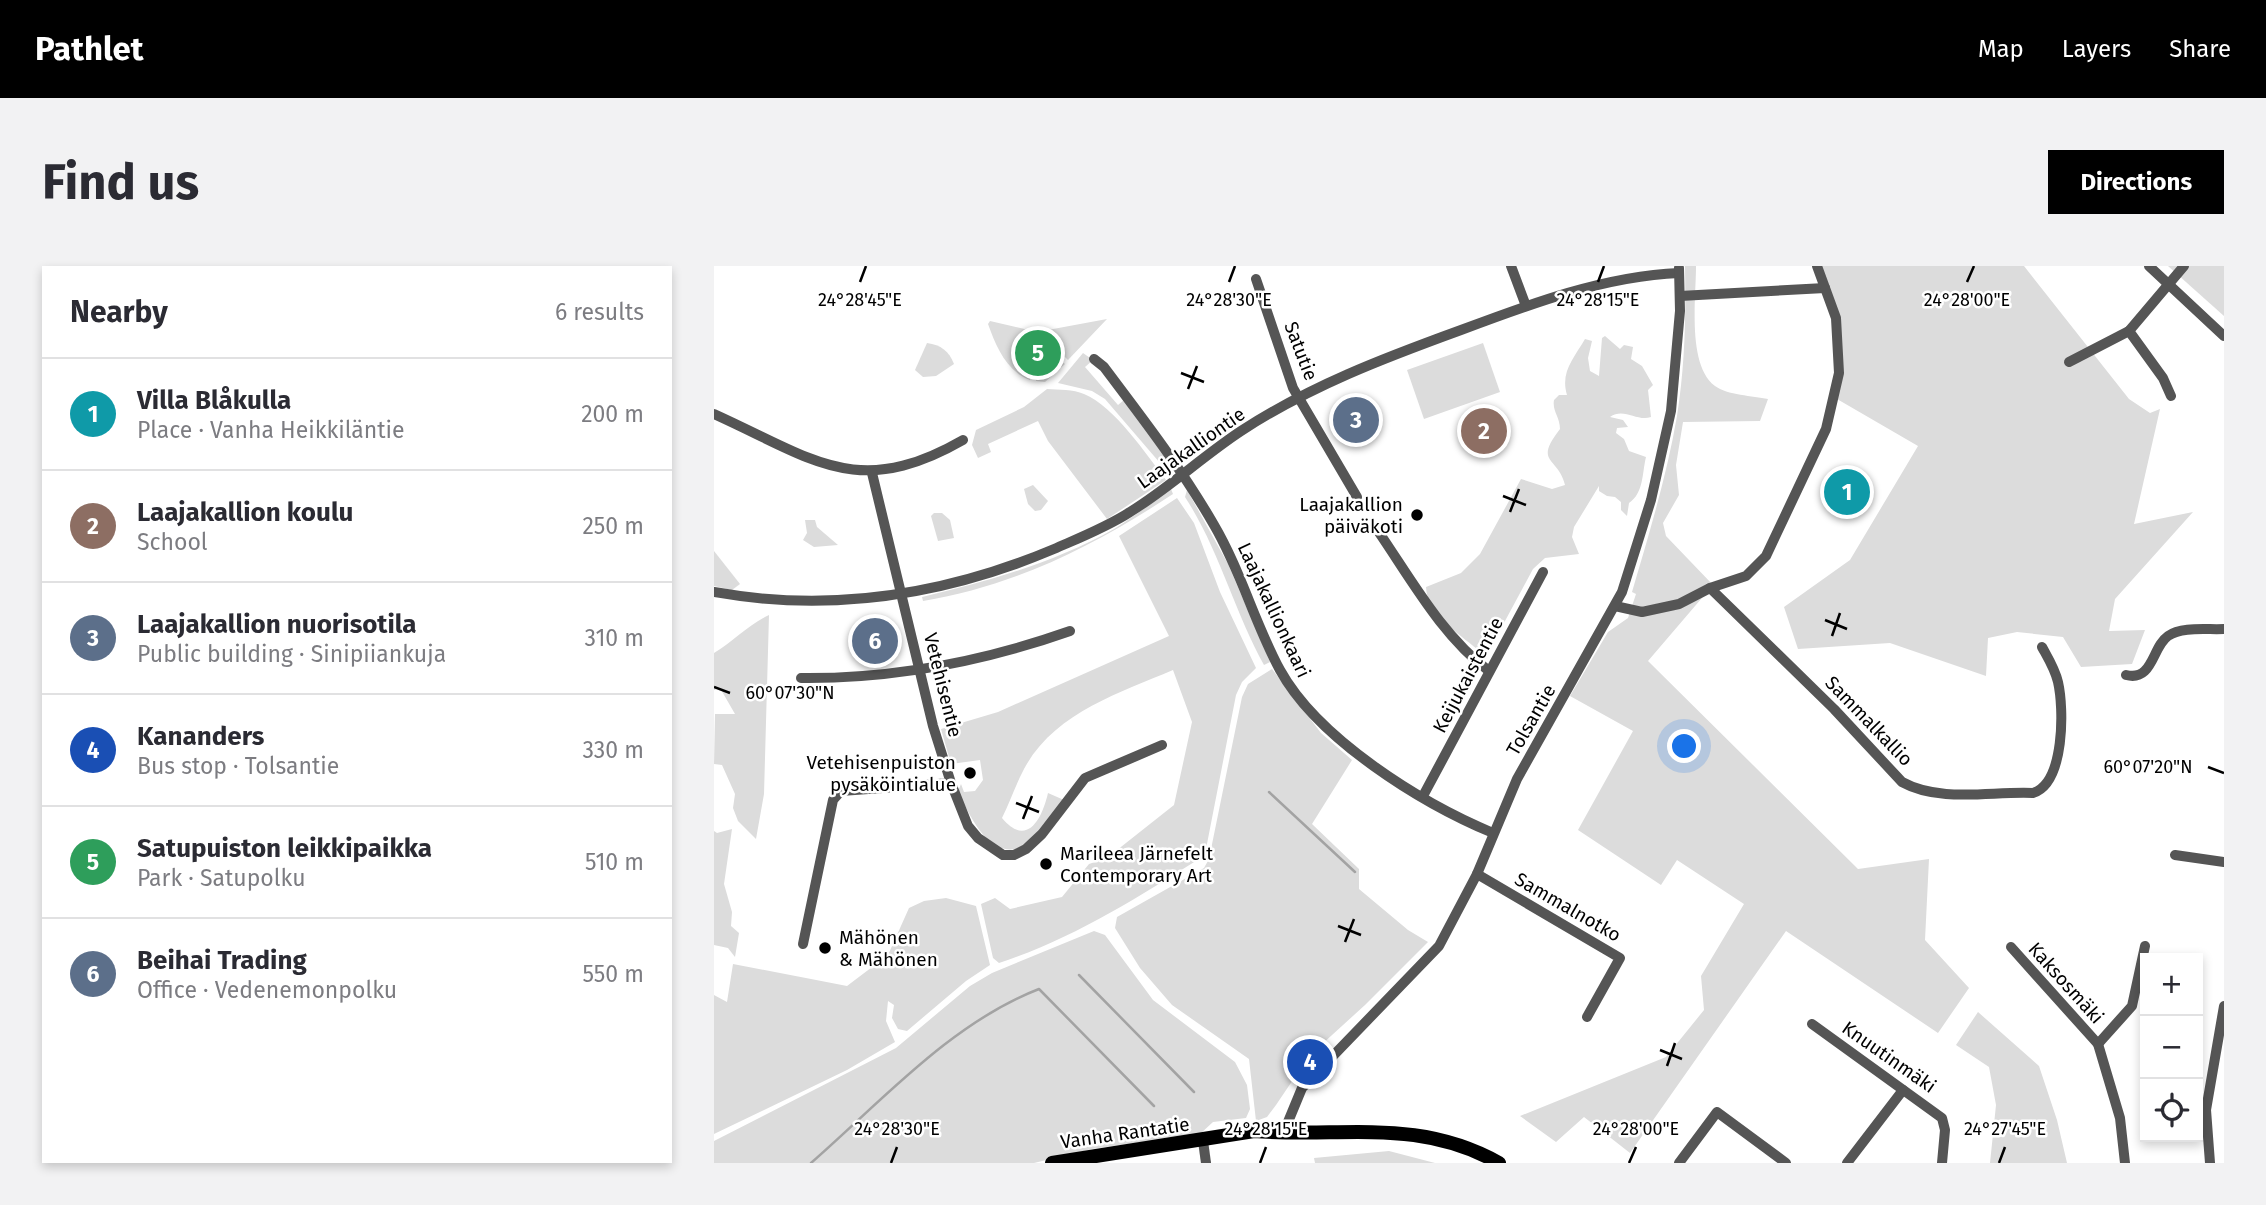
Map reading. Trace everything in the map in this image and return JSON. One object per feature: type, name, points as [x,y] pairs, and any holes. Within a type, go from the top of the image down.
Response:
[{"type":"main road","name":"Vanha Rantatie","points":[[1052,1163],[1203,1141],[1255,1140],[1283,1134],[1366,1130],[1412,1133],[1461,1144],[1499,1163]]},
{"type":"street","points":[[1511,266],[1526,306]]},
{"type":"street","points":[[1615,606],[1642,612],[1679,604],[1710,587],[1746,576],[1759,566],[1826,429],[1839,373],[1836,318],[1817,266]]},
{"type":"street","points":[[2149,266],[2224,336]]},
{"type":"street","points":[[2068,362],[2129,331],[2168,281],[2184,266]]},
{"type":"street","name":"Laajakalliontie","points":[[714,592],[802,601],[902,596],[1005,570],[1067,544],[1128,513],[1241,431],[1351,370],[1526,306],[1594,286],[1679,269]]},
{"type":"street","name":"Tolsantie","points":[[1283,1134],[1303,1088],[1439,946],[1477,874],[1517,779],[1615,606],[1639,543],[1662,457],[1676,381],[1679,269]]},
{"type":"street","name":"Satutie","points":[[1256,279],[1293,387],[1357,497]]},
{"type":"street","points":[[1680,296],[1825,288]]},
{"type":"street","points":[[2129,331],[2163,378],[2171,396]]},
{"type":"street","name":"Laajakallionkaari","points":[[1094,359],[1104,367],[1184,474],[1216,527],[1279,668],[1293,691],[1323,727],[1374,765],[1423,796],[1493,833]]},
{"type":"street","points":[[714,414],[837,468],[872,473],[903,467],[963,440]]},
{"type":"street","name":"Vetehisentie","points":[[872,473],[922,671],[933,726],[951,783],[968,825],[978,838],[997,852],[1014,855],[1026,849],[1042,834],[1085,778],[1162,745]]},
{"type":"street","points":[[1378,531],[1454,638],[1489,671]]},
{"type":"street","name":"Keijukaistentie","points":[[1423,796],[1543,572]]},
{"type":"street","name":"Sammalkallio","points":[[1710,587],[1825,700],[1902,782],[1915,789],[1941,794],[2038,791],[2051,774],[2063,726],[2058,681],[2042,647]]},
{"type":"street","points":[[2126,675],[2144,672],[2153,662],[2158,646],[2169,635],[2185,630],[2224,629]]},
{"type":"street","points":[[801,678],[859,679],[922,671],[998,656],[1070,631]]},
{"type":"street","points":[[803,944],[833,800],[840,792],[852,788],[951,783]]},
{"type":"street","points":[[2175,855],[2224,862]]},
{"type":"street","name":"Sammalnotko","points":[[1477,874],[1620,958],[1587,1017]]},
{"type":"street","points":[[2098,1044],[2132,1006],[2145,946]]},
{"type":"street","name":"Kaksosmäki","points":[[2011,947],[2098,1044],[2120,1118],[2125,1163]]},
{"type":"street","points":[[2210,1163],[2206,1110],[2224,1006]]},
{"type":"street","name":"Knuutinmäki","points":[[1812,1024],[1928,1105],[1945,1122],[1942,1163]]},
{"type":"street","points":[[1847,1163],[1903,1090]]},
{"type":"street","points":[[1679,1163],[1717,1112],[1786,1163]]},
{"type":"street","points":[[1203,1141],[1206,1163]]},
{"type":"shaded area","points":[[1685,266],[1696,266],[1695,330],[1700,363],[1706,376],[1715,386],[1726,391],[1768,399],[1760,421],[1683,422],[1676,465],[1679,495],[1663,523],[1666,536],[1713,585],[1648,661],[1858,869],[1929,859],[1925,940],[1969,988],[1938,1033],[1786,931],[1630,1153],[1584,1117],[1556,1142],[1520,1116],[1666,1057],[1704,1010],[1701,976],[1744,904],[1677,860],[1661,885],[1578,830],[1633,731],[1570,696],[1608,632],[1628,618],[1636,594],[1632,592],[1663,482],[1677,416],[1684,341]]},
{"type":"shaded area","points":[[1821,266],[2024,266],[2129,399],[2150,413],[2160,409],[2134,524],[2193,512],[2115,599],[2109,631],[2145,630],[2132,664],[2081,667],[2063,637],[2017,632],[1988,638],[1986,676],[1890,643],[1798,649],[1784,607],[1850,560],[1918,446],[1837,399],[1841,371]]},
{"type":"shaded area","points":[[2168,266],[2224,266],[2224,316]]},
{"type":"shaded area","points":[[1107,319],[1068,360],[1065,357],[1060,360],[1065,364],[1045,382],[1036,381],[1035,371],[1031,371],[1030,380],[1014,371],[998,349],[988,324],[990,321],[1037,332]]},
{"type":"shaded area","points":[[1605,336],[1620,349],[1624,345],[1633,347],[1631,359],[1642,366],[1653,385],[1648,390],[1651,417],[1641,418],[1620,413],[1610,417],[1623,420],[1628,427],[1617,428],[1616,433],[1624,439],[1629,451],[1646,457],[1640,488],[1629,503],[1627,516],[1621,510],[1621,502],[1599,491],[1599,486],[1574,527],[1572,537],[1579,554],[1545,558],[1533,569],[1491,647],[1477,649],[1438,614],[1428,597],[1426,587],[1461,573],[1480,554],[1521,479],[1552,489],[1565,485],[1548,454],[1548,448],[1560,429],[1554,400],[1559,395],[1567,395],[1567,372],[1585,339],[1592,341],[1588,358],[1590,371],[1599,376],[1602,338]]},
{"type":"shaded area","points":[[927,343],[944,349],[954,364],[936,376],[923,377],[915,370]]},
{"type":"shaded area","points":[[1483,343],[1500,392],[1424,419],[1407,370]]},
{"type":"shaded area","points":[[1083,353],[1093,360],[1085,367],[1118,405],[1124,400],[1172,466],[1166,470],[1105,399],[1092,391],[1058,383]]},
{"type":"shaded area","points":[[1047,389],[1075,391],[1096,400],[1129,432],[1166,480],[1107,519],[1048,441],[1038,421],[988,444],[991,452],[978,458],[972,445],[976,430],[1024,407]]},
{"type":"shaded area","points":[[1033,485],[1048,501],[1041,510],[1035,511],[1028,504],[1024,489]]},
{"type":"shaded area","points":[[1171,489],[1173,494],[1144,513],[1054,561],[990,585],[923,601],[922,597],[996,577],[1068,552],[1129,520]]},
{"type":"shaded area","points":[[1187,490],[1228,564],[1270,662],[1264,665],[1217,559],[1185,497]]},
{"type":"shaded area","points":[[1177,498],[1194,523],[1220,592],[1256,668],[1242,682],[1236,695],[1206,849],[1199,859],[1102,917],[1052,942],[999,963],[993,958],[981,904],[995,898],[1010,909],[1062,897],[1089,864],[1107,858],[1174,805],[1192,722],[1173,670],[1110,697],[1070,719],[1052,733],[1037,750],[1024,769],[1002,818],[1011,827],[1026,830],[1042,812],[1048,793],[1064,800],[1034,839],[1020,848],[1007,849],[996,846],[986,838],[977,827],[958,791],[961,784],[964,792],[975,791],[983,780],[980,760],[951,764],[941,729],[998,712],[1169,636],[1119,536]]},
{"type":"shaded area","points":[[934,513],[942,513],[950,520],[954,538],[938,541],[931,516]]},
{"type":"shaded area","points":[[805,520],[815,520],[817,527],[838,545],[814,547],[803,540],[807,533]]},
{"type":"shaded area","points":[[714,551],[740,584],[732,590],[714,586]]},
{"type":"shaded area","points":[[769,615],[764,794],[756,839],[738,821],[733,808],[735,794],[722,765],[714,764],[715,714],[735,714],[720,688],[714,690],[714,653]]},
{"type":"shaded area","points":[[1272,669],[1321,733],[1352,760],[1312,824],[1359,869],[1359,889],[1408,930],[1428,942],[1309,1056],[1267,1117],[1256,1121],[1249,1059],[1172,1005],[1140,968],[1115,928],[1117,917],[1204,868],[1209,859],[1242,697],[1248,684]]},
{"type":"shaded area","points":[[732,829],[724,884],[732,912],[731,926],[739,933],[735,957],[728,948],[714,945],[714,831],[717,833]]},
{"type":"shaded area","points":[[946,898],[976,906],[990,965],[966,981],[907,1031],[898,1029],[892,1018],[894,1005],[888,1001],[886,1021],[895,1042],[847,1070],[714,1134],[714,995],[727,1002],[733,964],[847,986],[888,955],[909,908],[924,901]]},
{"type":"shaded area","points":[[1094,931],[1105,935],[1153,1000],[1235,1062],[1247,1085],[1250,1109],[1246,1118],[1213,1122],[1200,1134],[1092,1149],[1034,1163],[714,1163],[714,1141],[896,1048],[970,986],[992,973]]},
{"type":"shaded area","points":[[1978,1012],[2039,1066],[2057,1120],[2067,1163],[1990,1163],[1996,1105],[1989,1067],[1956,1045]]},
{"type":"shaded area","points":[[1389,1151],[1435,1163],[1315,1163],[1314,1158]]},
{"type":"waterway","points":[[1269,792],[1355,872]]},
{"type":"waterway","points":[[1079,975],[1194,1092]]},
{"type":"waterway","points":[[811,1163],[947,1043],[976,1022],[1039,989],[1154,1106]]},
{"type":"place","name":"Satupuiston leikkipaikka","points":[[1038,353]]},
{"type":"place","name":"Laajakallion nuorisotila","points":[[1356,420]]},
{"type":"place","name":"Laajakallion koulu","points":[[1484,431]]},
{"type":"place","name":"Villa Blåkulla","points":[[1847,492]]},
{"type":"place","name":"Laajakallion päiväkoti","points":[[1417,515]]},
{"type":"place","name":"Beihai Trading","points":[[875,641]]},
{"type":"place","name":"Vetehisenpuiston pysäköintialue","points":[[970,773]]},
{"type":"place","name":"Marileea Järnefelt Contemporary Art","points":[[1046,864]]},
{"type":"place","name":"Mähönen & Mähönen","points":[[825,948]]},
{"type":"place","name":"Kananders","points":[[1310,1062]]}]
